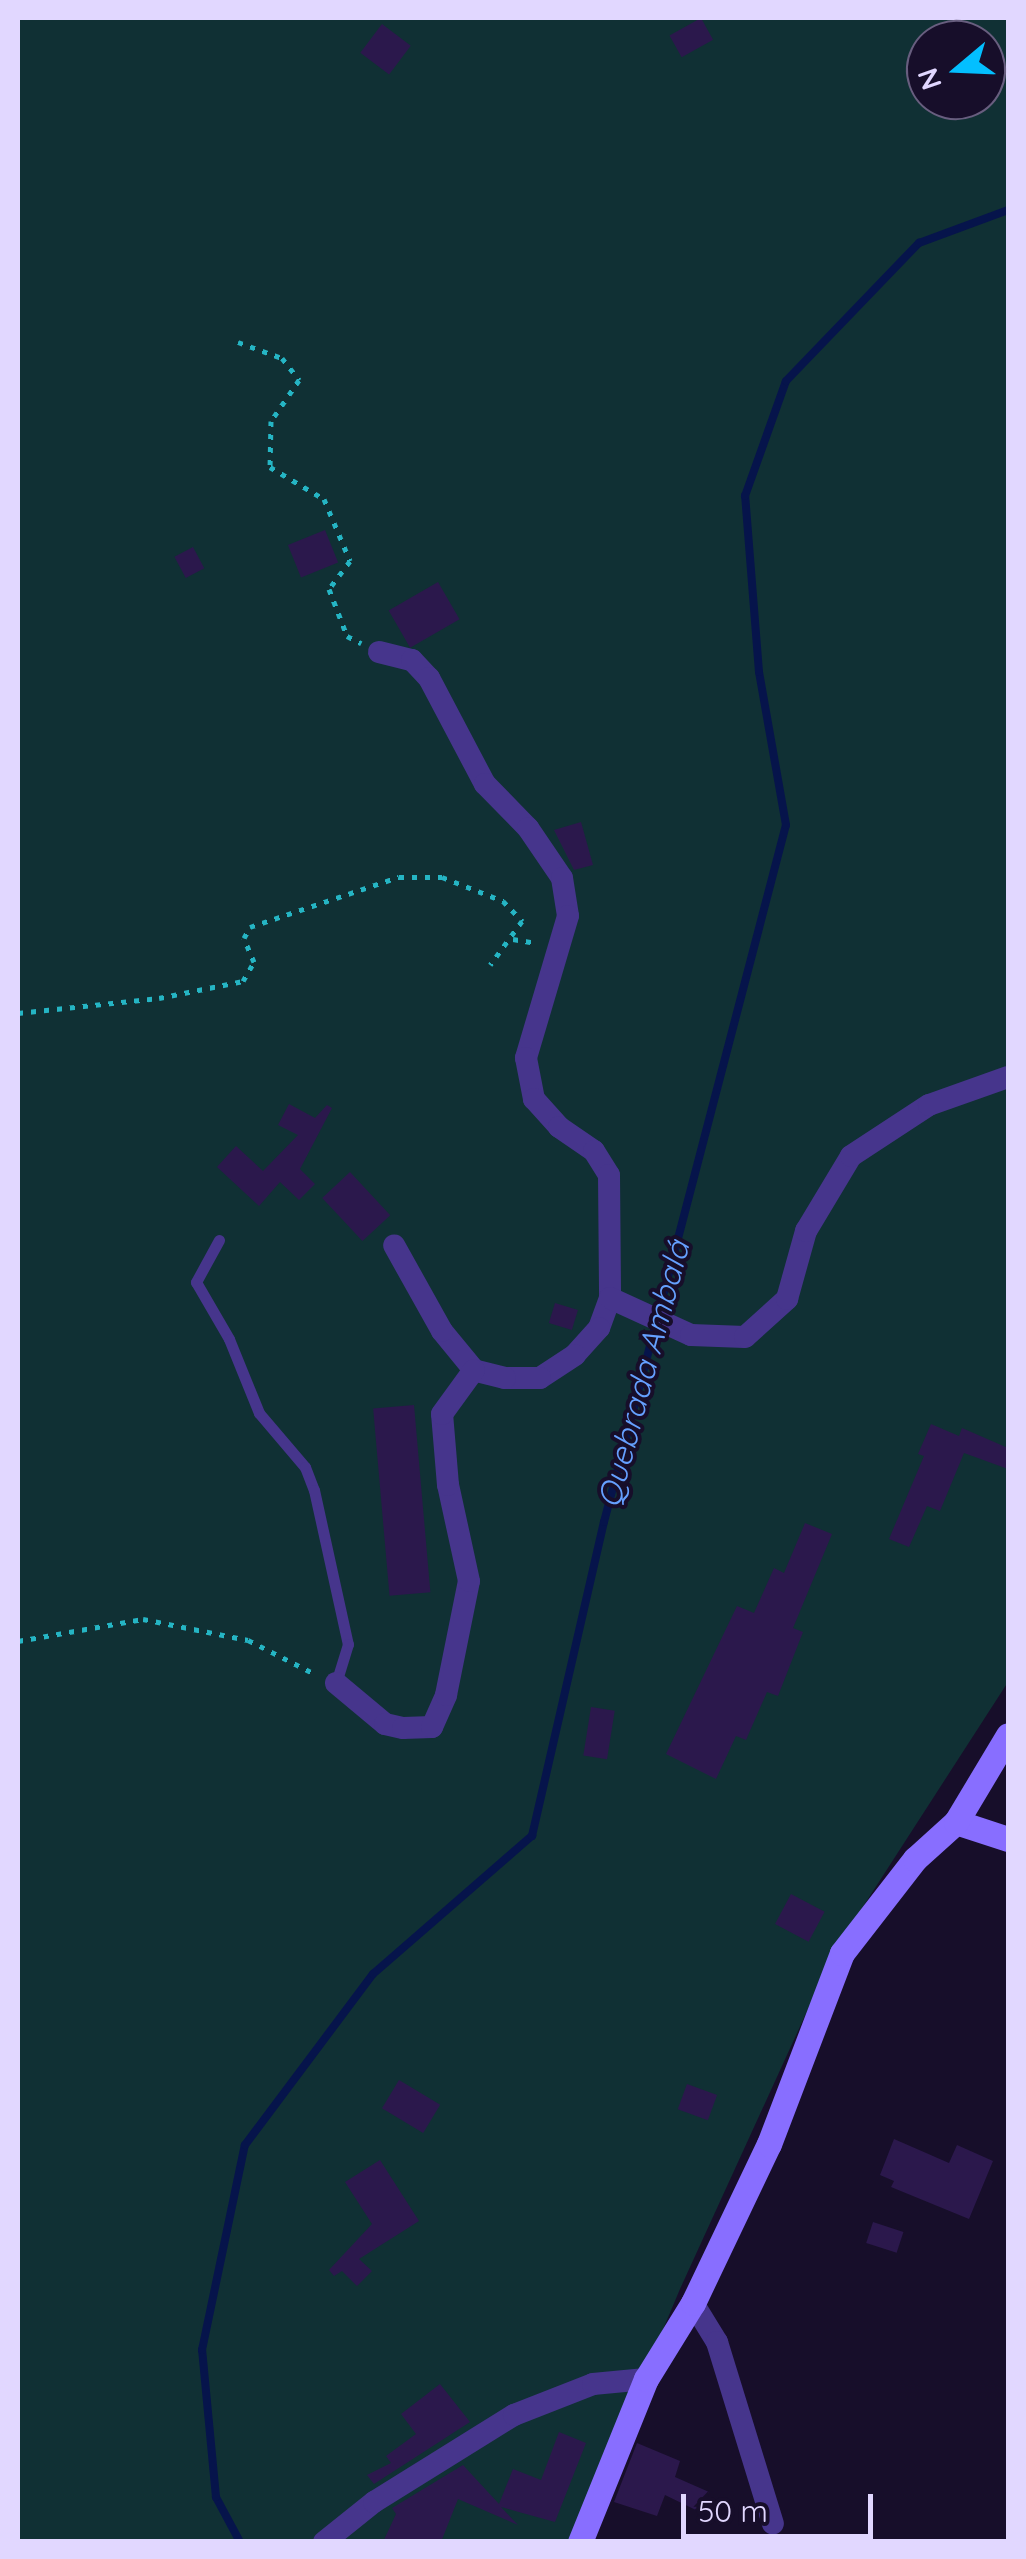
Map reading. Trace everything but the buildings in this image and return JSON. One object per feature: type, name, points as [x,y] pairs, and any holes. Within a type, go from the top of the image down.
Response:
[{"type":"street","points":[[379,652],[412,660],[430,678],[485,784],[528,828],[562,878],[568,916],[526,1058],[534,1099],[559,1128],[594,1151],[609,1174],[610,1298],[599,1328],[575,1355],[540,1378],[474,1370],[442,1332],[394,1245]]},
{"type":"street","points":[[610,1298],[691,1335],[745,1337],[787,1299],[806,1230],[852,1156],[930,1104],[1008,1077]]},
{"type":"street","points":[[336,1683],[384,1724],[403,1728],[432,1726],[446,1695],[468,1582],[448,1485],[442,1414],[474,1370]]},
{"type":"street","points":[[580,2542],[646,2379],[693,2303],[769,2144],[842,1952],[915,1859],[956,1822],[1008,1734]]},
{"type":"street","points":[[956,1822],[1008,1839]]},
{"type":"street","points":[[693,2303],[718,2342],[773,2524]]},
{"type":"street","points":[[324,2542],[374,2502],[514,2416],[593,2384],[646,2379]]},
{"type":"lane","points":[[220,1240],[196,1282],[258,1413],[305,1467],[314,1490],[348,1644],[336,1683]]},
{"type":"path","points":[[238,342],[282,358],[300,380],[272,421],[270,467],[324,499],[350,561],[329,589],[347,636],[379,652]]},
{"type":"path","points":[[18,1013],[158,998],[243,982],[254,962],[244,938],[250,928],[399,877],[442,878],[503,901],[522,921],[490,964]]},
{"type":"path","points":[[18,1642],[143,1619],[248,1640],[336,1683]]},
{"type":"green space","points":[[18,18],[1008,18],[1008,1682],[835,1950],[680,2289],[574,2541],[18,2541]]},
{"type":"waterway","name":"Quebrada Ambalá","points":[[240,2542],[216,2497],[202,2350],[245,2145],[373,1974],[532,1836],[604,1522],[786,825],[759,672],[745,496],[786,381],[919,243],[1008,210]]}]
